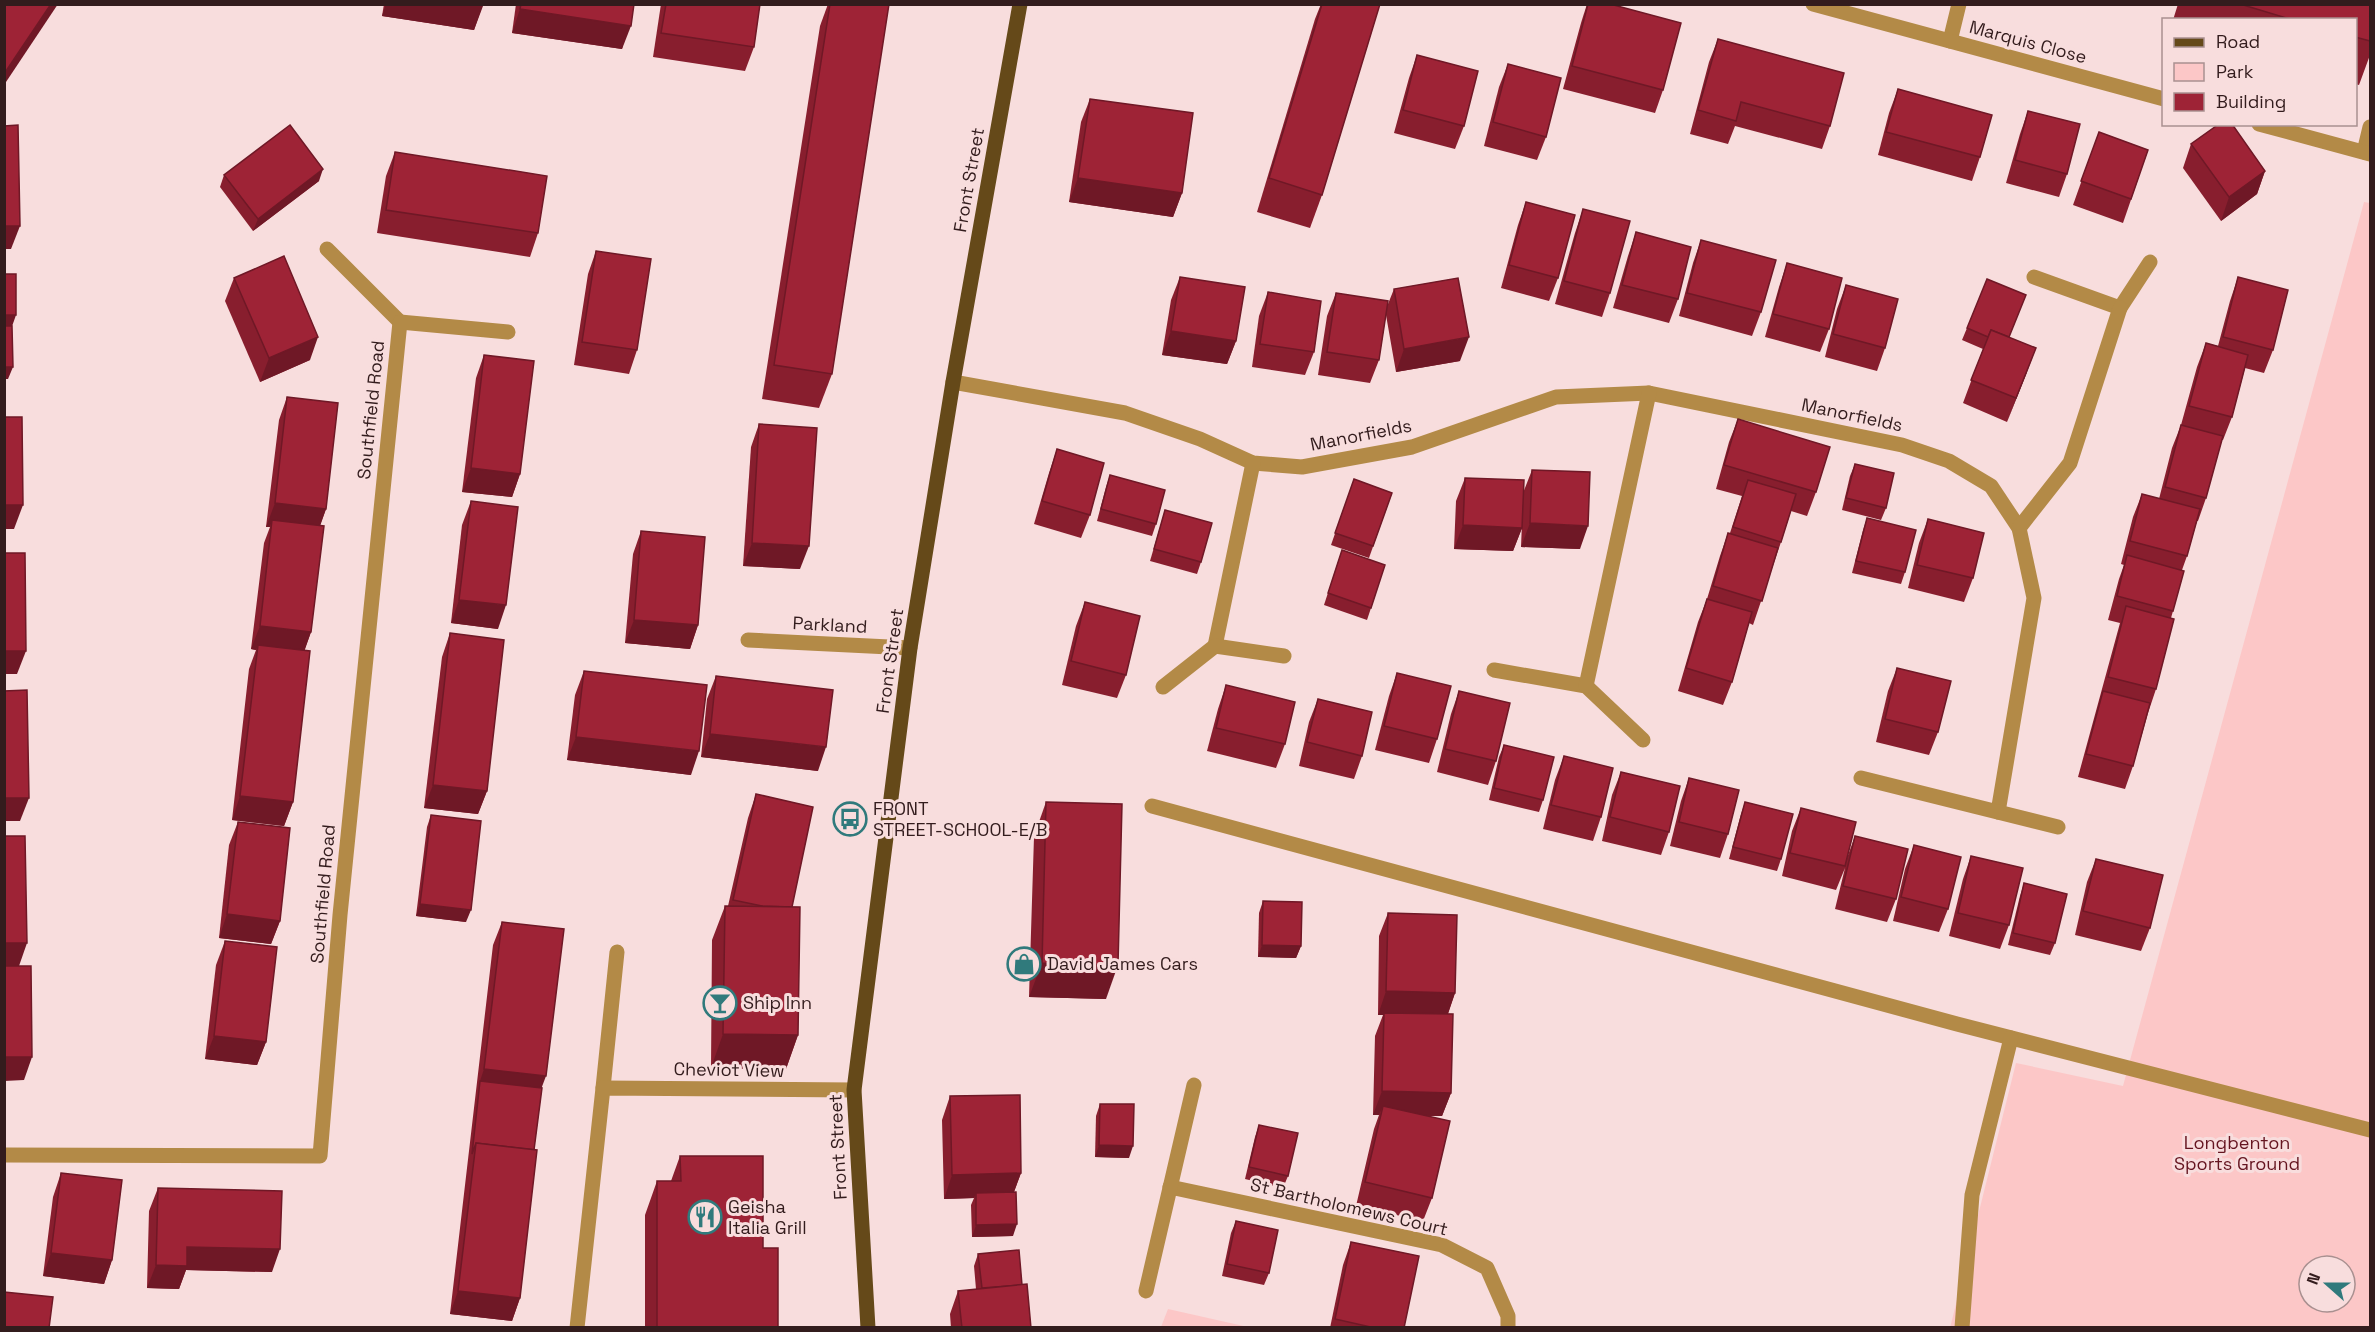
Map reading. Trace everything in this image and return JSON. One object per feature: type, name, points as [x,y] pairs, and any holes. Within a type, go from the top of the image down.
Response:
[{"type":"main road","name":"Front Street","points":[[868,1328],[854,1090],[910,648],[953,382],[1020,4]]},
{"type":"street","name":"Marquis Close","points":[[1813,4],[2162,99]]},
{"type":"street","points":[[1950,41],[1959,4]]},
{"type":"street","points":[[2266,126],[2367,153],[2370,127]]},
{"type":"street","name":"Southfield Road","points":[[327,249],[400,322],[508,332]]},
{"type":"street","points":[[2019,528],[2070,463],[2120,308],[2150,262]]},
{"type":"street","points":[[2034,277],[2120,308]]},
{"type":"street","name":"Southfield Road","points":[[4,1155],[320,1156],[340,915],[400,322]]},
{"type":"street","name":"Manorfields","points":[[953,382],[1125,413],[1200,439],[1253,463],[1302,467],[1412,447],[1556,397],[1649,393],[1902,445],[1949,461],[1990,486],[2019,528],[2034,598],[1998,812]]},
{"type":"street","points":[[1586,686],[1649,393]]},
{"type":"street","points":[[1163,687],[1215,646],[1253,463]]},
{"type":"street","name":"Parkland","points":[[748,640],[910,648]]},
{"type":"street","points":[[1215,646],[1284,656]]},
{"type":"street","points":[[1494,670],[1586,686],[1643,740]]},
{"type":"street","points":[[1861,778],[2058,827]]},
{"type":"street","points":[[1152,806],[2011,1038],[2370,1130]]},
{"type":"street","points":[[577,1328],[617,952]]},
{"type":"street","points":[[1962,1328],[1972,1195],[2011,1038]]},
{"type":"street","points":[[1146,1291],[1194,1084]]},
{"type":"street","name":"Cheviot View","points":[[603,1088],[854,1090]]},
{"type":"street","name":"St Bartholomews Court","points":[[1170,1187],[1442,1245],[1487,1268],[1509,1316],[1508,1328]]},
{"type":"green space","name":"Longbenton Sports Ground","points":[[2364,202],[2370,203],[2370,1327],[1950,1328],[2016,1063],[2123,1086]]},
{"type":"green space","points":[[1168,1309],[1248,1327],[1161,1327]]},
{"type":"building","points":[[4,4],[51,4],[4,74]]},
{"type":"building","points":[[521,4],[634,4],[631,26],[520,9]]},
{"type":"building","points":[[666,4],[760,4],[754,47],[661,33]]},
{"type":"building","points":[[830,4],[889,4],[832,374],[774,365]]},
{"type":"building","points":[[1322,4],[1380,4],[1322,195],[1269,178]]},
{"type":"building","points":[[1588,4],[1610,4],[1681,23],[1663,90],[1572,66]]},
{"type":"building","points":[[2240,4],[2370,4],[2370,41],[2357,38],[2357,18],[2286,18]]},
{"type":"building","points":[[1718,39],[1844,73],[1830,126],[1741,102],[1736,121],[1698,110]]},
{"type":"building","points":[[1417,55],[1478,71],[1464,126],[1403,110]]},
{"type":"building","points":[[1508,64],[1561,78],[1546,137],[1493,122]]},
{"type":"building","points":[[1898,89],[1992,115],[1980,157],[1886,132]]},
{"type":"building","points":[[1090,99],[1193,113],[1182,193],[1078,178]]},
{"type":"building","points":[[2028,111],[2080,124],[2067,174],[2015,160]]},
{"type":"building","points":[[18,125],[20,226],[4,226],[4,126]]},
{"type":"building","points":[[290,125],[323,169],[258,219],[224,175]]},
{"type":"building","points":[[2216,126],[2233,126],[2265,171],[2229,197],[2191,144]]},
{"type":"building","points":[[2099,132],[2148,150],[2131,199],[2081,181]]},
{"type":"building","points":[[395,152],[547,176],[538,233],[386,210]]},
{"type":"building","points":[[1526,202],[1575,215],[1558,278],[1509,265]]},
{"type":"building","points":[[1583,209],[1630,221],[1610,293],[1564,281]]},
{"type":"building","points":[[1636,232],[1691,247],[1678,299],[1622,285]]},
{"type":"building","points":[[1701,240],[1776,260],[1761,312],[1687,293]]},
{"type":"building","points":[[596,251],[651,259],[637,350],[582,342]]},
{"type":"building","points":[[284,256],[318,337],[269,358],[234,278]]},
{"type":"building","points":[[1787,263],[1842,278],[1829,329],[1773,314]]},
{"type":"building","points":[[4,274],[16,274],[16,315],[4,315]]},
{"type":"building","points":[[1180,277],[1245,287],[1236,341],[1171,331]]},
{"type":"building","points":[[2238,277],[2288,290],[2273,350],[2223,337]]},
{"type":"building","points":[[1458,278],[1469,337],[1404,349],[1394,289]]},
{"type":"building","points":[[1987,279],[2026,295],[2009,337],[1991,330],[1988,337],[1967,328]]},
{"type":"building","points":[[1846,285],[1898,299],[1885,348],[1833,334]]},
{"type":"building","points":[[1268,292],[1321,301],[1314,352],[1260,344]]},
{"type":"building","points":[[1336,293],[1388,301],[1379,360],[1327,352]]},
{"type":"building","points":[[4,326],[12,326],[13,367],[4,367]]},
{"type":"building","points":[[1991,330],[2036,348],[2016,398],[1971,380]]},
{"type":"building","points":[[2206,343],[2248,355],[2232,417],[2189,406]]},
{"type":"building","points":[[484,355],[534,361],[520,474],[471,468]]},
{"type":"building","points":[[287,397],[338,403],[326,509],[275,503]]},
{"type":"building","points":[[4,417],[22,417],[23,505],[4,505]]},
{"type":"building","points":[[1738,419],[1830,447],[1816,492],[1724,465]]},
{"type":"building","points":[[759,424],[817,428],[809,546],[752,543]]},
{"type":"building","points":[[2181,425],[2223,436],[2206,498],[2165,487]]},
{"type":"building","points":[[1057,449],[1104,463],[1090,515],[1042,501]]},
{"type":"building","points":[[1855,464],[1894,473],[1886,508],[1846,498]]},
{"type":"building","points":[[1532,470],[1590,472],[1588,526],[1530,523]]},
{"type":"building","points":[[1110,475],[1165,490],[1156,524],[1101,509]]},
{"type":"building","points":[[1465,478],[1524,480],[1522,528],[1463,525]]},
{"type":"building","points":[[1354,479],[1392,493],[1373,546],[1335,533]]},
{"type":"building","points":[[1748,480],[1796,494],[1781,542],[1733,527]]},
{"type":"building","points":[[2142,494],[2200,509],[2187,556],[2130,541]]},
{"type":"building","points":[[471,501],[518,507],[506,605],[459,600]]},
{"type":"building","points":[[1165,510],[1212,523],[1201,562],[1154,549]]},
{"type":"building","points":[[1867,518],[1916,530],[1905,572],[1856,561]]},
{"type":"building","points":[[1928,519],[1984,533],[1973,578],[1917,565]]},
{"type":"building","points":[[272,520],[324,526],[311,632],[260,626]]},
{"type":"building","points":[[641,531],[705,537],[698,625],[634,620]]},
{"type":"building","points":[[1728,533],[1778,548],[1762,601],[1713,586]]},
{"type":"building","points":[[1342,550],[1385,565],[1371,608],[1328,593]]},
{"type":"building","points":[[4,553],[25,553],[26,651],[4,651]]},
{"type":"building","points":[[2127,555],[2184,571],[2173,611],[2117,596]]},
{"type":"building","points":[[1707,599],[1752,612],[1732,682],[1686,668]]},
{"type":"building","points":[[1085,602],[1140,616],[1126,675],[1071,661]]},
{"type":"building","points":[[2126,606],[2174,619],[2156,689],[2108,677]]},
{"type":"building","points":[[450,633],[504,640],[487,791],[433,785]]},
{"type":"building","points":[[258,645],[310,651],[293,802],[240,796]]},
{"type":"building","points":[[1897,668],[1951,681],[1938,732],[1885,719]]},
{"type":"building","points":[[584,671],[707,685],[699,751],[576,737]]},
{"type":"building","points":[[1397,673],[1451,686],[1437,739],[1384,726]]},
{"type":"building","points":[[716,676],[833,690],[826,747],[710,734]]},
{"type":"building","points":[[1226,685],[1295,702],[1285,744],[1216,728]]},
{"type":"building","points":[[27,690],[29,798],[4,798],[4,691]]},
{"type":"building","points":[[1459,691],[1510,703],[1496,761],[1445,749]]},
{"type":"building","points":[[2103,691],[2150,703],[2133,766],[2086,754]]},
{"type":"building","points":[[1318,699],[1372,712],[1362,756],[1307,742]]},
{"type":"building","points":[[1504,745],[1554,757],[1543,800],[1494,788]]},
{"type":"building","points":[[1564,756],[1613,768],[1601,817],[1551,805]]},
{"type":"building","points":[[1621,772],[1680,786],[1669,832],[1610,817]]},
{"type":"building","points":[[1689,778],[1739,790],[1728,834],[1679,822]]},
{"type":"building","points":[[756,794],[813,807],[792,907],[762,906],[733,900]]},
{"type":"building","points":[[1046,802],[1122,804],[1118,965],[1042,963]]},
{"type":"building","points":[[1745,802],[1793,814],[1781,859],[1733,847]]},
{"type":"building","points":[[1801,808],[1856,822],[1845,866],[1790,853]]},
{"type":"building","points":[[431,815],[481,821],[471,910],[420,904]]},
{"type":"building","points":[[238,822],[290,828],[280,921],[227,914]]},
{"type":"building","points":[[4,836],[25,836],[27,943],[4,943]]},
{"type":"building","points":[[1855,836],[1908,849],[1896,899],[1843,886]]},
{"type":"building","points":[[1914,845],[1961,857],[1948,909],[1901,897]]},
{"type":"building","points":[[1971,856],[2023,868],[2009,925],[1958,913]]},
{"type":"building","points":[[2096,859],[2163,875],[2150,928],[2083,911]]},
{"type":"building","points":[[2024,883],[2067,894],[2055,943],[2013,933]]},
{"type":"building","points":[[1263,901],[1302,902],[1301,946],[1262,945]]},
{"type":"building","points":[[725,906],[800,907],[798,1035],[723,1034]]},
{"type":"building","points":[[1388,913],[1457,915],[1455,993],[1386,991]]},
{"type":"building","points":[[502,922],[564,929],[546,1076],[484,1069]]},
{"type":"building","points":[[225,941],[277,947],[266,1042],[214,1036]]},
{"type":"building","points":[[4,966],[31,966],[32,1057],[4,1057]]},
{"type":"building","points":[[1384,1013],[1453,1014],[1451,1093],[1382,1091]]},
{"type":"building","points":[[480,1081],[542,1088],[534,1150],[476,1143],[472,1154]]},
{"type":"building","points":[[1020,1095],[1021,1173],[952,1175],[950,1096]]},
{"type":"building","points":[[1100,1104],[1134,1104],[1133,1146],[1099,1145]]},
{"type":"building","points":[[1383,1106],[1450,1121],[1432,1198],[1365,1182]]},
{"type":"building","points":[[1259,1125],[1298,1133],[1288,1176],[1249,1167]]},
{"type":"building","points":[[476,1143],[537,1150],[520,1298],[458,1291]]},
{"type":"building","points":[[680,1156],[763,1156],[763,1248],[778,1248],[778,1328],[657,1328],[657,1181],[681,1181]]},
{"type":"building","points":[[61,1173],[122,1180],[112,1260],[51,1253]]},
{"type":"building","points":[[158,1188],[282,1191],[280,1249],[187,1247],[187,1266],[156,1265]]},
{"type":"building","points":[[1016,1192],[1017,1224],[976,1225],[976,1193]]},
{"type":"building","points":[[1236,1221],[1278,1230],[1269,1273],[1227,1264]]},
{"type":"building","points":[[1351,1242],[1419,1256],[1404,1328],[1375,1328],[1335,1319]]},
{"type":"building","points":[[1019,1250],[1022,1285],[982,1288],[978,1254]]},
{"type":"building","points":[[1027,1284],[1031,1328],[962,1328],[958,1291]]},
{"type":"building","points":[[4,1292],[53,1297],[49,1328],[4,1328]]},
{"type":"place","name":"FRONT STREET-SCHOOL-E/B","points":[[850,819]]},
{"type":"place","name":"David James Cars","points":[[1024,964]]},
{"type":"place","name":"Ship Inn","points":[[720,1003]]},
{"type":"place","name":"Geisha Italia Grill","points":[[705,1217]]}]
